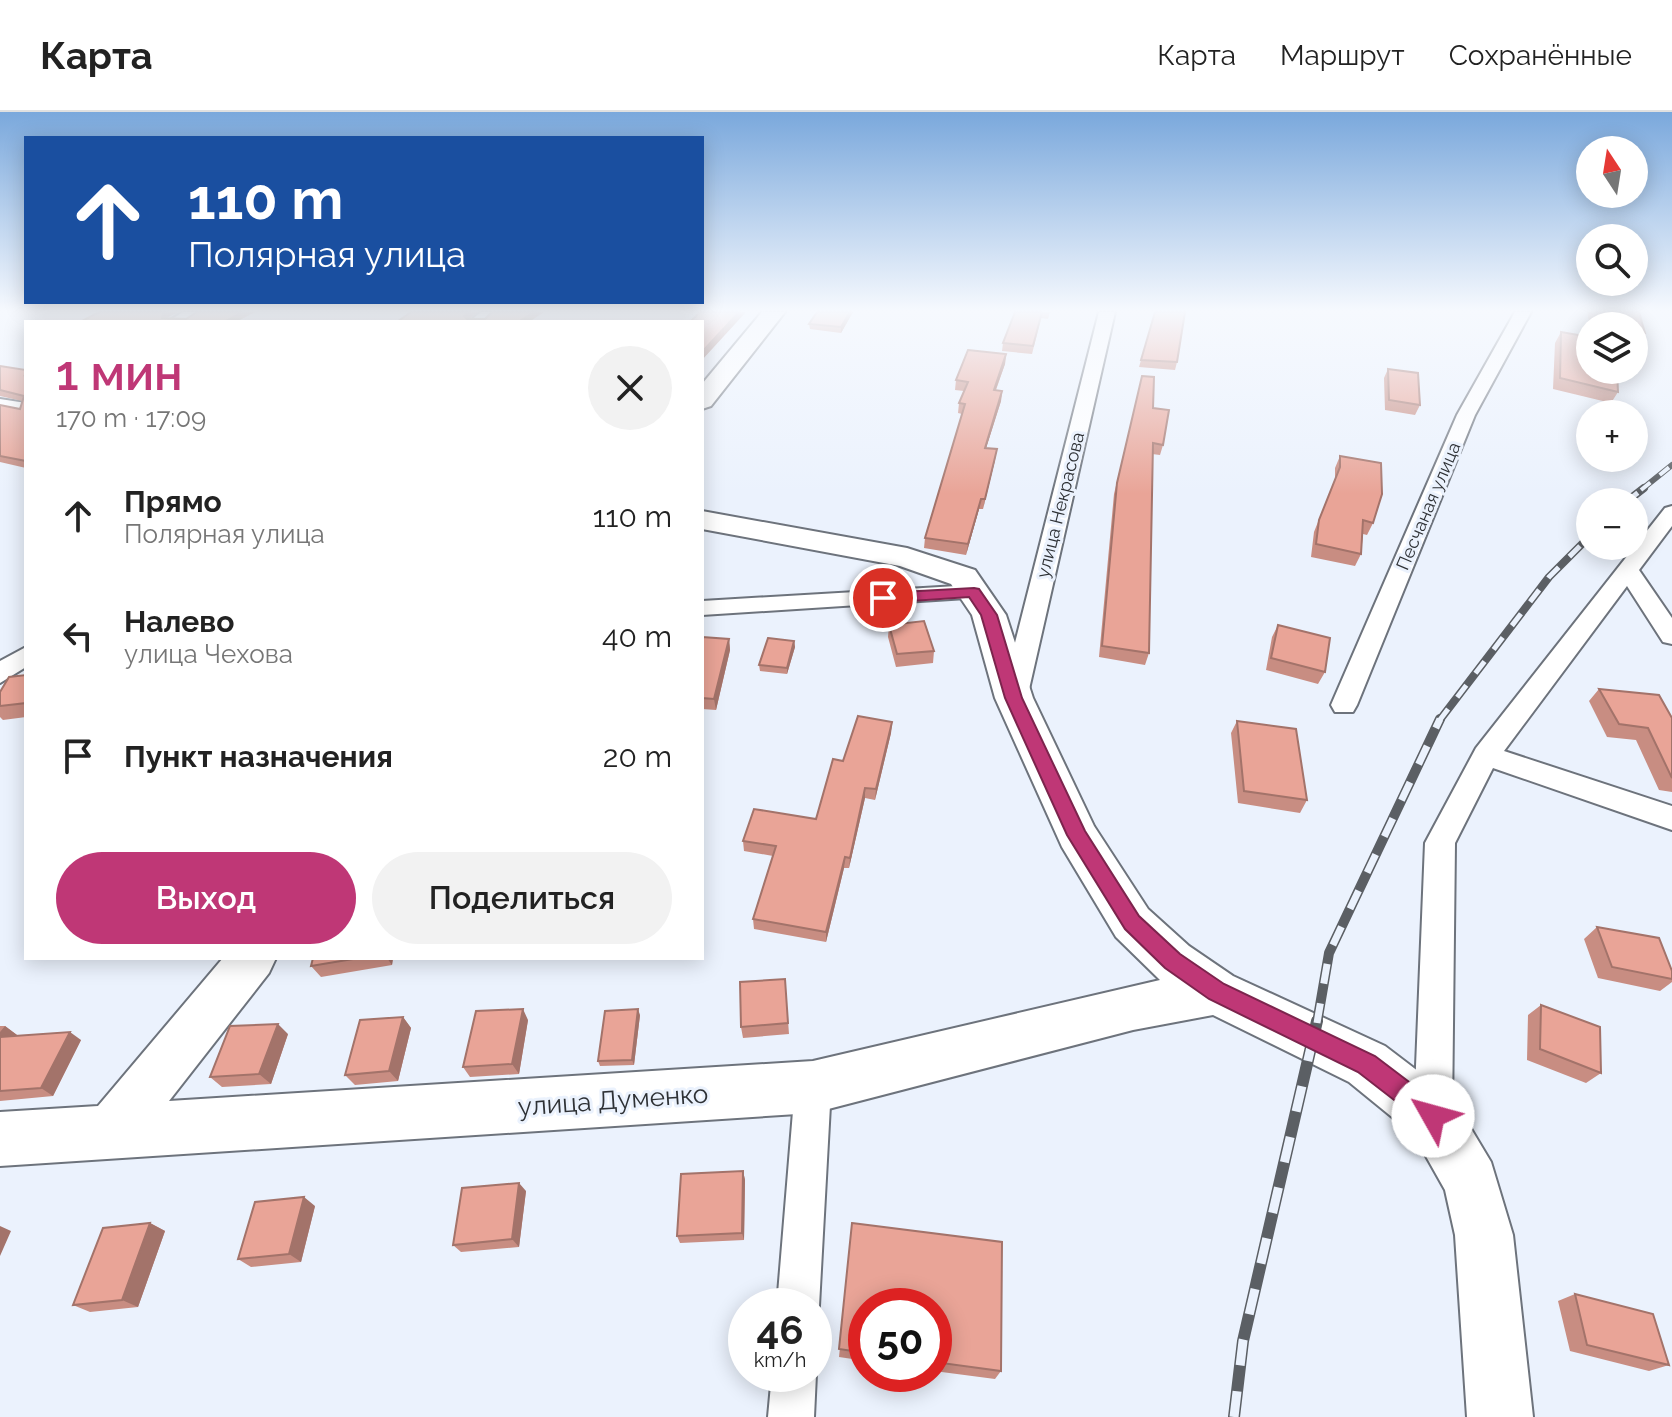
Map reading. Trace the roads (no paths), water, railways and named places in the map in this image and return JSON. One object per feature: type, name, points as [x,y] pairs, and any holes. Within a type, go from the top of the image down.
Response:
[{"type":"main road","points":[[704,399],[725,373]]},
{"type":"main road","points":[[704,520],[907,558],[963,577],[989,615],[1014,698],[1077,835],[1132,923],[1172,961],[1216,992],[1367,1064],[1433,1116],[1471,1182],[1484,1235],[1500,1417]]},
{"type":"main road","points":[[110,1134],[250,960]]},
{"type":"main road","name":"улица Думенко","points":[[0,1139],[813,1087],[1133,1007],[1216,992]]},
{"type":"street","name":"улица Некрасова","points":[[1014,698],[1092,373]]},
{"type":"street","name":"Песчаная улица","points":[[1344,705],[1466,415],[1489,373]]},
{"type":"street","points":[[1433,1116],[1440,843],[1486,755],[1672,512]]},
{"type":"street","points":[[1627,569],[1672,636]]},
{"type":"street","points":[[704,608],[974,592]]},
{"type":"street","points":[[0,650],[24,648]]},
{"type":"street","points":[[0,674],[24,656]]},
{"type":"street","points":[[1486,755],[1672,818]]},
{"type":"street","points":[[799,1288],[813,1087]]},
{"type":"street","points":[[791,1417],[793,1392]]},
{"type":"railway","points":[[1643,488],[1672,465]]},
{"type":"railway","points":[[1439,721],[1549,577],[1576,550]]},
{"type":"railway","points":[[1317,1023],[1329,953],[1439,721]]},
{"type":"railway","points":[[1234,1417],[1243,1341],[1317,1021]]}]
